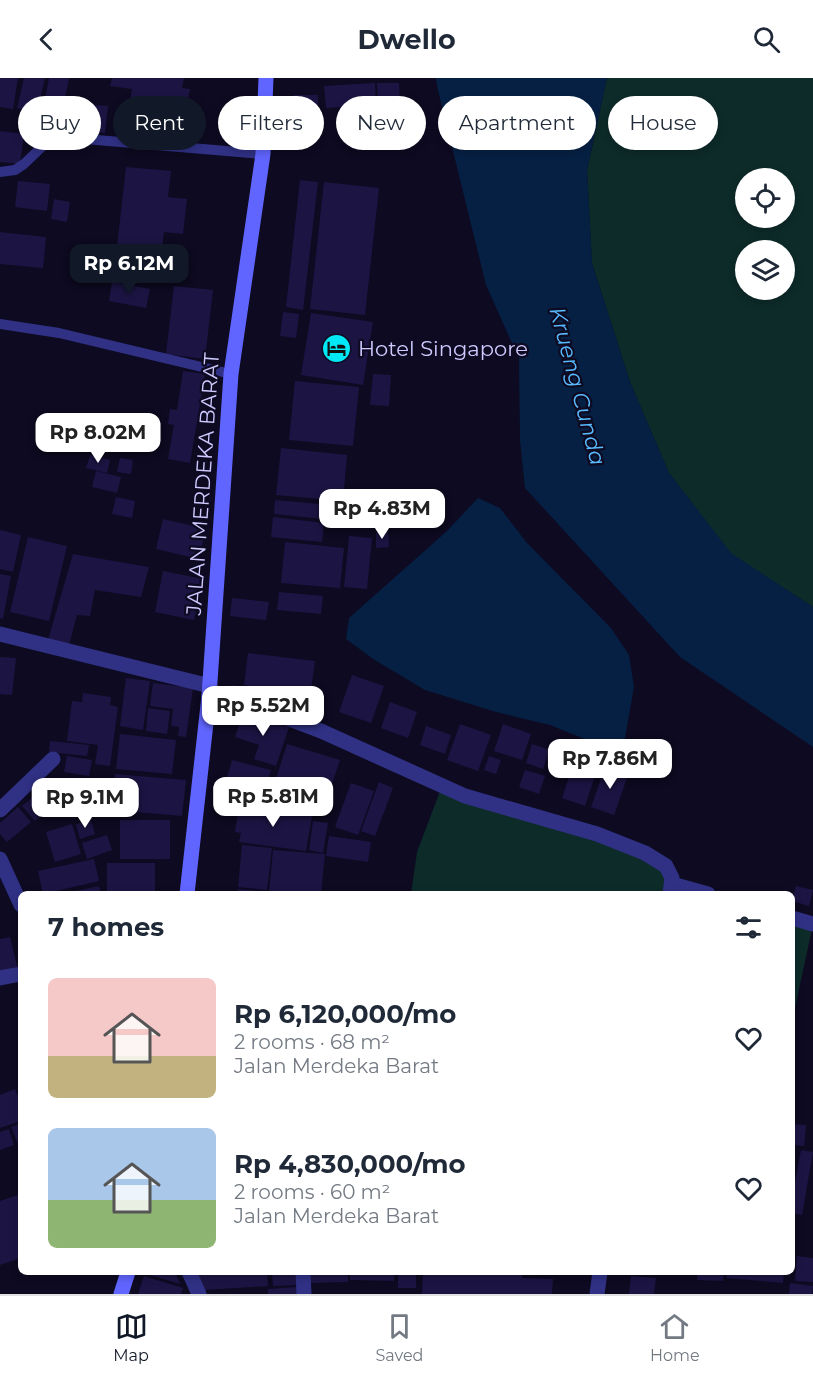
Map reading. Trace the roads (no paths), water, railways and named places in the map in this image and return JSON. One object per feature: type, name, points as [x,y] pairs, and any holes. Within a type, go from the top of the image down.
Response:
[{"type":"main road","name":"JALAN MERDEKA BARAT","points":[[187,891],[209,691],[231,374],[263,154],[266,78]]},
{"type":"main road","points":[[121,1294],[127,1275]]},
{"type":"street","points":[[0,634],[250,704],[321,731],[465,796],[597,834],[645,853],[666,866],[672,878],[671,889]]},
{"type":"street","points":[[0,810],[53,759]]},
{"type":"street","points":[[0,859],[18,898]]},
{"type":"street","points":[[795,919],[813,924]]},
{"type":"street","points":[[0,978],[18,975]]},
{"type":"street","points":[[190,1275],[199,1294]]},
{"type":"street","points":[[303,1275],[304,1294]]},
{"type":"street","points":[[597,1294],[600,1275]]},
{"type":"lane","points":[[0,172],[15,170],[49,140],[57,136],[263,154]]},
{"type":"lane","points":[[0,324],[59,333],[231,374]]},
{"type":"water","points":[[436,78],[607,78],[596,129],[596,96],[439,96]]},
{"type":"water","name":"Krueng Cunda","points":[[453,150],[591,150],[587,170],[592,263],[630,382],[669,473],[731,553],[813,607],[813,747],[680,657],[525,488],[520,440],[519,359],[486,285]]},
{"type":"water","points":[[478,498],[500,508],[527,543],[611,628],[629,655],[634,687],[625,738],[611,747],[550,725],[496,712],[425,690],[373,659],[346,639],[349,618],[447,531]]},
{"type":"place","name":"Hotel Singapore","points":[[337,349]]}]
